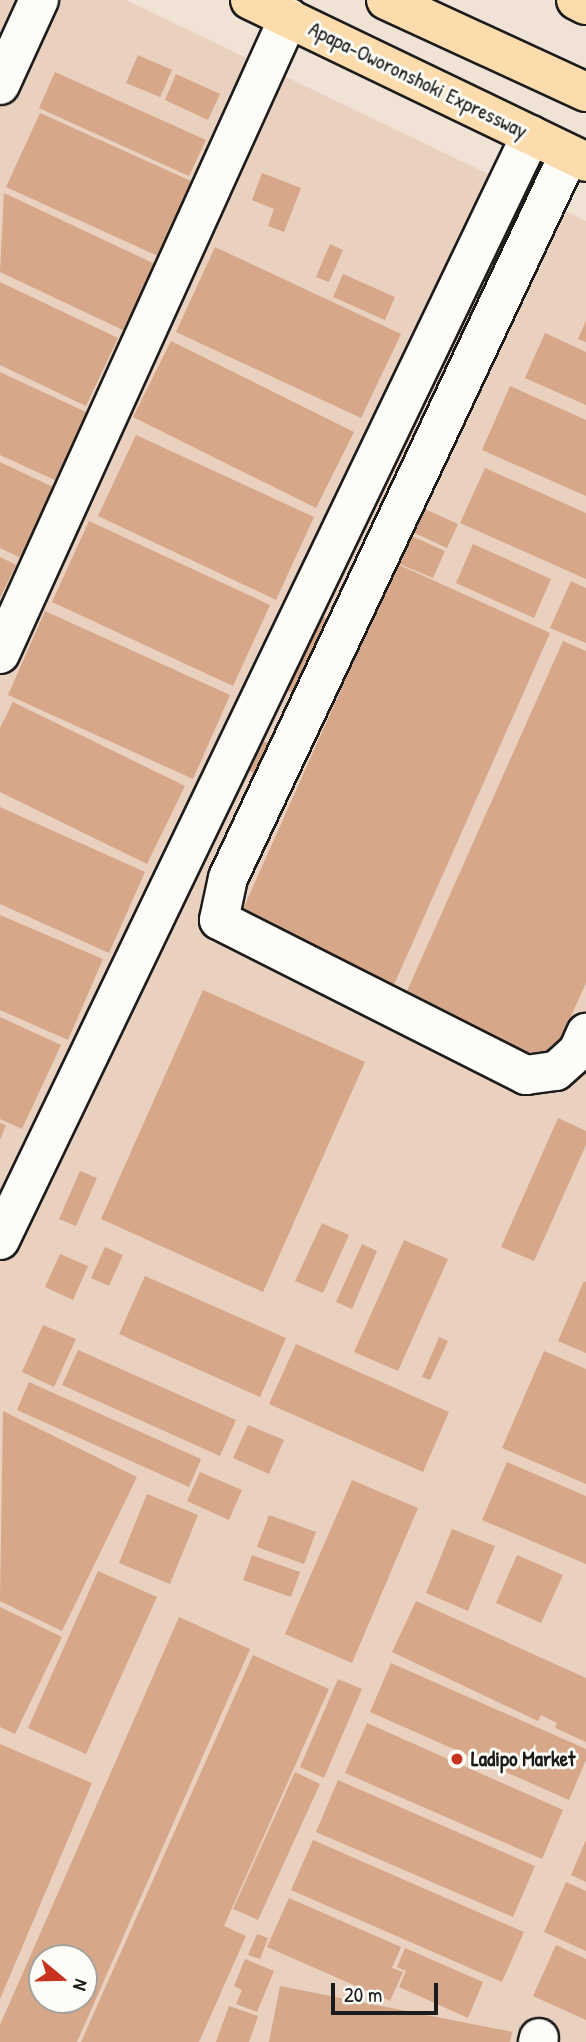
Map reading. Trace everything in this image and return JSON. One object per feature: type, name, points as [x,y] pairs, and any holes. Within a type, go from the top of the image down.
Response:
[{"type":"main road","name":"Apapa-Oworonshoki Expressway","points":[[250,0],[578,158]]},
{"type":"main road","points":[[386,0],[586,92]]},
{"type":"main road","points":[[576,0],[586,5]]},
{"type":"lane","points":[[0,85],[39,0]]},
{"type":"lane","points":[[0,654],[289,18]]},
{"type":"lane","points":[[0,1240],[531,135]]},
{"type":"lane","points":[[578,158],[228,878],[219,920],[526,1075],[556,1071],[578,1051],[586,1033]]},
{"type":"shaded area","points":[[0,0],[126,0],[586,221],[586,2042],[0,2042]]},
{"type":"building","points":[[138,55],[172,70],[160,97],[126,83]]},
{"type":"building","points":[[55,72],[206,140],[189,176],[39,108]]},
{"type":"building","points":[[176,74],[220,94],[208,120],[165,100]]},
{"type":"building","points":[[40,113],[191,181],[158,256],[6,187]]},
{"type":"building","points":[[262,173],[301,188],[284,232],[268,226],[274,209],[252,200]]},
{"type":"building","points":[[4,193],[155,264],[123,330],[0,272]]},
{"type":"building","points":[[330,244],[343,250],[329,282],[316,277]]},
{"type":"building","points":[[215,247],[401,334],[361,418],[176,332]]},
{"type":"building","points":[[343,274],[395,297],[385,320],[333,297]]},
{"type":"building","points":[[0,282],[118,338],[86,406],[0,365]]},
{"type":"building","points":[[586,321],[586,342],[578,339]]},
{"type":"building","points":[[545,333],[586,352],[586,405],[525,378]]},
{"type":"building","points":[[171,341],[354,432],[316,508],[133,417]]},
{"type":"building","points":[[0,372],[88,413],[57,481],[0,455]]},
{"type":"building","points":[[510,386],[586,420],[586,496],[482,450]]},
{"type":"building","points":[[136,435],[314,517],[276,600],[98,516]]},
{"type":"building","points":[[0,462],[57,489],[25,560],[0,548]]},
{"type":"building","points":[[485,468],[586,513],[586,579],[460,523]]},
{"type":"building","points":[[418,506],[458,524],[447,548],[408,530]]},
{"type":"building","points":[[89,521],[270,605],[233,686],[52,602]]},
{"type":"building","points":[[407,534],[445,551],[433,578],[395,562]]},
{"type":"building","points":[[473,544],[551,579],[534,618],[456,583]]},
{"type":"building","points":[[0,557],[16,565],[0,598]]},
{"type":"building","points":[[397,564],[550,633],[393,987],[239,918]]},
{"type":"building","points":[[571,581],[586,588],[586,643],[550,628]]},
{"type":"building","points":[[45,611],[230,695],[193,779],[8,695]]},
{"type":"building","points":[[315,613],[337,623],[303,698],[282,688]]},
{"type":"building","points":[[563,641],[586,651],[586,983],[549,1065],[403,1000]]},
{"type":"building","points":[[13,702],[185,786],[147,864],[0,792],[0,728]]},
{"type":"building","points":[[255,737],[274,746],[261,776],[241,767]]},
{"type":"building","points":[[0,807],[145,872],[109,953],[0,904]]},
{"type":"building","points":[[0,915],[103,959],[68,1040],[0,1010]]},
{"type":"building","points":[[203,990],[365,1062],[263,1292],[101,1219]]},
{"type":"building","points":[[0,1017],[61,1045],[22,1129],[0,1119]]},
{"type":"building","points":[[558,1118],[586,1131],[586,1145],[534,1261],[501,1247]]},
{"type":"building","points":[[0,1123],[6,1125],[0,1140]]},
{"type":"building","points":[[80,1171],[97,1178],[76,1226],[59,1219]]},
{"type":"building","points":[[322,1223],[349,1235],[323,1293],[295,1281]]},
{"type":"building","points":[[404,1240],[448,1259],[398,1371],[354,1352]]},
{"type":"building","points":[[362,1244],[377,1251],[352,1309],[336,1302]]},
{"type":"building","points":[[105,1247],[123,1255],[109,1286],[91,1278]]},
{"type":"building","points":[[60,1254],[88,1266],[73,1300],[45,1287]]},
{"type":"building","points":[[145,1276],[286,1338],[260,1397],[119,1334]]},
{"type":"building","points":[[584,1281],[586,1282],[586,1353],[558,1341]]},
{"type":"building","points":[[43,1325],[76,1339],[54,1387],[22,1372]]},
{"type":"building","points":[[439,1337],[448,1341],[430,1380],[422,1377]]},
{"type":"building","points":[[296,1344],[449,1412],[423,1472],[269,1404]]},
{"type":"building","points":[[78,1350],[236,1420],[220,1456],[62,1385]]},
{"type":"building","points":[[544,1351],[586,1369],[586,1484],[502,1448]]},
{"type":"building","points":[[29,1382],[201,1459],[189,1487],[17,1410]]},
{"type":"building","points":[[3,1411],[137,1477],[62,1631],[0,1601]]},
{"type":"building","points":[[248,1425],[284,1440],[269,1474],[233,1458]]},
{"type":"building","points":[[507,1462],[586,1496],[586,1564],[482,1520]]},
{"type":"building","points":[[200,1472],[242,1490],[229,1520],[187,1501]]},
{"type":"building","points":[[352,1480],[418,1508],[352,1663],[285,1634]]},
{"type":"building","points":[[147,1494],[198,1515],[170,1584],[119,1563]]},
{"type":"building","points":[[269,1515],[316,1532],[304,1564],[257,1547]]},
{"type":"building","points":[[452,1529],[495,1546],[468,1611],[426,1593]]},
{"type":"building","points":[[252,1555],[300,1572],[291,1597],[243,1580]]},
{"type":"building","points":[[517,1555],[563,1575],[541,1623],[496,1603]]},
{"type":"building","points":[[98,1571],[157,1597],[86,1754],[28,1728]]},
{"type":"building","points":[[416,1601],[586,1678],[586,1742],[555,1728],[557,1723],[541,1715],[538,1721],[392,1652]]},
{"type":"building","points":[[0,1607],[62,1637],[15,1734],[0,1727]]},
{"type":"building","points":[[179,1617],[250,1649],[98,1994],[98,1944],[36,1944]]},
{"type":"building","points":[[253,1655],[329,1689],[224,1926],[246,1936],[199,2042],[81,2042],[93,2014],[98,2014],[98,2004]]},
{"type":"building","points":[[391,1663],[586,1749],[586,1760],[569,1800],[370,1712]]},
{"type":"building","points":[[338,1679],[362,1689],[324,1778],[300,1767]]},
{"type":"building","points":[[367,1723],[563,1810],[542,1859],[345,1773]]},
{"type":"building","points":[[0,1744],[92,1783],[0,1999]]},
{"type":"building","points":[[295,1772],[320,1784],[258,1920],[233,1909]]},
{"type":"building","points":[[338,1780],[535,1866],[513,1917],[316,1832]]},
{"type":"building","points":[[313,1840],[524,1932],[502,1982],[291,1890]]},
{"type":"building","points":[[586,1840],[586,1882],[571,1875]]},
{"type":"building","points":[[566,1882],[586,1891],[586,1951],[544,1932]]},
{"type":"building","points":[[289,1898],[401,1947],[392,1968],[403,1972],[390,2001],[267,1947]]},
{"type":"building","points":[[257,1934],[268,1938],[260,1959],[248,1955]]},
{"type":"building","points":[[556,1945],[586,1959],[586,2020],[533,1996]]},
{"type":"building","points":[[405,1948],[483,1982],[468,2018],[399,1987],[406,1971],[397,1967]]},
{"type":"building","points":[[245,1959],[274,1971],[257,2012],[236,2004],[242,1990],[234,1986]]},
{"type":"building","points":[[28,1961],[28,2014],[89,2014],[77,2042],[0,2042],[0,2025]]},
{"type":"building","points":[[280,1986],[512,2032],[510,2042],[269,2042]]},
{"type":"building","points":[[229,2006],[258,2016],[249,2042],[216,2042]]},
{"type":"place","name":"Ladipo Market","points":[[457,1759]]}]
